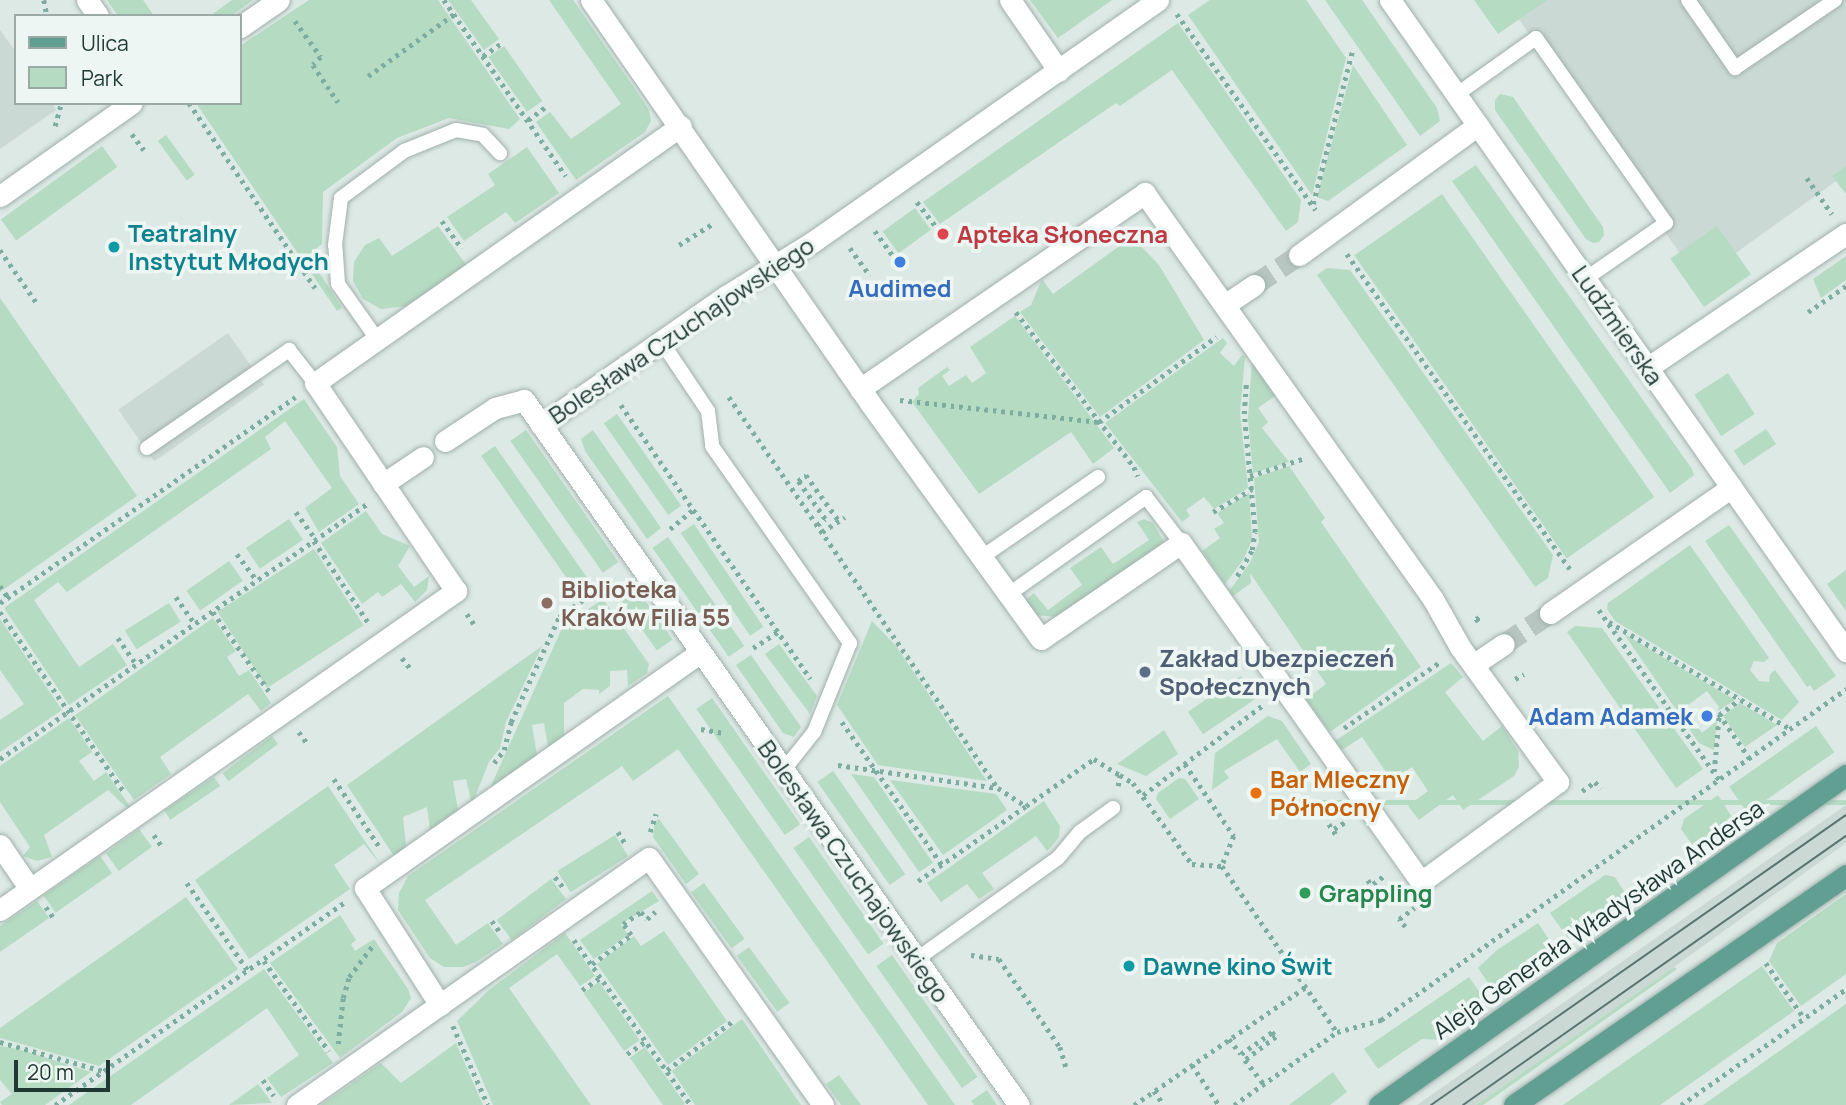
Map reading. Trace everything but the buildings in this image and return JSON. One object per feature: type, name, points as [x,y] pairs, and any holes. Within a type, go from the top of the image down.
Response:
[{"type":"main road","name":"Aleja Generała Władysława Andersa","points":[[1380,1105],[1846,775]]},
{"type":"main road","points":[[1514,1105],[1846,875]]},
{"type":"street","points":[[242,26],[279,0]]},
{"type":"street","points":[[591,0],[681,126],[860,389],[1041,639],[1181,543],[1421,882],[1558,782],[1473,665],[1433,600],[1226,304],[1145,193],[860,389]]},
{"type":"street","points":[[1010,0],[1059,71]]},
{"type":"street","name":"Ludźmierska","points":[[1390,0],[1846,651]]},
{"type":"street","name":"Bolesława Czuchajowskiego","points":[[1019,1105],[541,425],[1059,71],[1165,4]]},
{"type":"street","points":[[0,196],[129,105]]},
{"type":"street","points":[[1299,255],[1478,125]]},
{"type":"street","points":[[0,910],[456,591],[383,484],[308,388],[681,126]]},
{"type":"street","points":[[1647,368],[1846,234]]},
{"type":"street","points":[[1226,304],[1254,285]]},
{"type":"street","points":[[445,441],[495,408],[524,400],[541,425]]},
{"type":"street","points":[[383,484],[423,457]]},
{"type":"street","points":[[1550,614],[1732,487]]},
{"type":"street","points":[[1473,665],[1504,644]]},
{"type":"street","points":[[446,1014],[365,888],[699,653]]},
{"type":"street","points":[[0,845],[30,890]]},
{"type":"street","points":[[288,1104],[446,1014],[649,858],[823,1105]]},
{"type":"lane","points":[[1688,0],[1735,68],[1835,0]]},
{"type":"lane","points":[[1456,95],[1536,38],[1666,223],[1585,279]]},
{"type":"lane","points":[[376,339],[338,284],[335,245],[341,198],[404,152],[456,130],[484,135],[500,153]]},
{"type":"lane","points":[[661,341],[708,411],[712,446],[850,643],[814,732],[783,771]]},
{"type":"lane","points":[[147,448],[289,350],[308,388]]},
{"type":"lane","points":[[982,557],[1098,477]]},
{"type":"lane","points":[[1009,594],[1146,497],[1181,543]]},
{"type":"lane","points":[[917,959],[1058,858],[1080,832],[1113,808]]},
{"type":"path","points":[[444,0],[581,197]]},
{"type":"path","points":[[1165,4],[1319,214]]},
{"type":"path","points":[[368,76],[454,14]]},
{"type":"path","points":[[307,38],[321,57],[313,65],[338,102]]},
{"type":"path","points":[[483,56],[503,42]]},
{"type":"path","points":[[1312,205],[1352,52]]},
{"type":"path","points":[[190,105],[323,299]]},
{"type":"path","points":[[528,120],[548,105]]},
{"type":"path","points":[[1807,178],[1846,234]]},
{"type":"path","points":[[917,201],[938,229]]},
{"type":"path","points":[[679,245],[717,220]]},
{"type":"path","points":[[442,221],[464,253]]},
{"type":"path","points":[[875,231],[895,259]]},
{"type":"path","points":[[1341,245],[1574,574]]},
{"type":"path","points":[[850,248],[870,276]]},
{"type":"path","points":[[0,250],[37,302]]},
{"type":"path","points":[[1808,312],[1846,286]]},
{"type":"path","points":[[1016,311],[1134,467],[1146,497]]},
{"type":"path","points":[[910,399],[1099,422],[1220,335]]},
{"type":"path","points":[[1233,581],[1248,560],[1255,540],[1244,414],[1247,381]]},
{"type":"path","points":[[0,603],[308,388]]},
{"type":"path","points":[[724,390],[998,788],[1026,806]]},
{"type":"path","points":[[621,405],[814,684]]},
{"type":"path","points":[[1250,476],[1310,456]]},
{"type":"path","points":[[817,525],[825,519],[797,481],[806,475],[839,521]]},
{"type":"path","points":[[1213,512],[1252,489]]},
{"type":"path","points":[[0,759],[369,503]]},
{"type":"path","points":[[670,529],[692,510]]},
{"type":"path","points":[[296,512],[370,625]]},
{"type":"path","points":[[822,532],[845,517]]},
{"type":"path","points":[[237,554],[257,581]]},
{"type":"path","points":[[0,586],[8,597]]},
{"type":"path","points":[[511,722],[559,617],[602,586]]},
{"type":"path","points":[[176,597],[195,624]]},
{"type":"path","points":[[1595,604],[1720,781]]},
{"type":"path","points":[[0,612],[127,795]]},
{"type":"path","points":[[213,612],[272,696]]},
{"type":"path","points":[[1606,620],[1792,730]]},
{"type":"path","points":[[753,648],[778,632]]},
{"type":"path","points":[[118,638],[136,664]]},
{"type":"path","points":[[1342,729],[1448,657]]},
{"type":"path","points":[[1234,1105],[1337,1032],[1381,1020],[1846,689]]},
{"type":"path","points":[[1222,866],[1192,864],[1143,795],[1274,697]]},
{"type":"path","points":[[1714,773],[1719,714],[1740,699]]},
{"type":"path","points":[[1719,714],[1751,759]]},
{"type":"path","points":[[840,719],[942,865]]},
{"type":"path","points":[[701,729],[713,731]]},
{"type":"path","points":[[918,881],[1094,759],[1120,775]]},
{"type":"path","points":[[1185,764],[1234,836],[1222,866]]},
{"type":"path","points":[[838,765],[998,788]]},
{"type":"path","points":[[1297,774],[1301,779],[1307,775]]},
{"type":"path","points":[[334,779],[382,851]]},
{"type":"path","points":[[653,842],[649,837],[656,814]]},
{"type":"path","points":[[1334,829],[1343,823]]},
{"type":"path","points":[[1329,824],[1337,836]]},
{"type":"path","points":[[1222,866],[1337,1032]]},
{"type":"path","points":[[1373,884],[1382,878]]},
{"type":"path","points":[[1368,880],[1376,892]]},
{"type":"path","points":[[187,883],[249,972]]},
{"type":"path","points":[[55,1105],[351,899]]},
{"type":"path","points":[[592,964],[631,936],[623,924],[641,912],[647,919]]},
{"type":"path","points":[[1405,927],[1399,919],[1407,913]]},
{"type":"path","points":[[338,1048],[342,998],[349,977],[377,936]]},
{"type":"path","points":[[573,937],[690,1105]]},
{"type":"path","points":[[971,955],[999,959],[1060,1047],[1067,1070]]},
{"type":"path","points":[[264,961],[337,1060]]},
{"type":"path","points":[[1766,963],[1804,1018]]},
{"type":"path","points":[[582,990],[601,977]]},
{"type":"path","points":[[1135,1105],[1306,987]]},
{"type":"path","points":[[1681,1105],[1846,989]]},
{"type":"path","points":[[667,1070],[744,1013]]},
{"type":"path","points":[[446,1014],[488,1105]]},
{"type":"path","points":[[1229,1039],[1241,1054],[1272,1032],[1276,1037],[1245,1060],[1264,1084]]},
{"type":"path","points":[[627,1054],[646,1041]]},
{"type":"path","points":[[0,1042],[104,1071]]},
{"type":"path","points":[[1192,1065],[1219,1105]]},
{"type":"path","points":[[263,1080],[288,1104]]},
{"type":"path","points":[[1154,1091],[1164,1105]]},
{"type":"shaded area","points":[[1506,0],[1846,0],[1846,174],[1698,280]]},
{"type":"shaded area","points":[[0,30],[14,49],[14,105],[53,105],[56,110],[0,149]]},
{"type":"shaded area","points":[[228,333],[264,385],[154,461],[118,410]]},
{"type":"shaded area","points":[[1846,805],[1846,843],[1674,967],[1476,1105],[1417,1105]]},
{"type":"green space","points":[[107,0],[143,0],[153,14],[117,14]]},
{"type":"green space","points":[[232,0],[253,0],[234,14],[213,14]]},
{"type":"green space","points":[[309,0],[438,0],[520,119],[509,129],[449,118],[397,138],[323,192],[322,244],[308,255],[342,308],[337,311],[197,105],[242,105],[242,45]]},
{"type":"green space","points":[[448,0],[471,0],[499,39],[484,50]]},
{"type":"green space","points":[[549,0],[573,0],[649,110],[651,121],[645,132],[576,180],[536,122],[550,112],[571,139],[621,104]]},
{"type":"green space","points":[[1030,0],[1112,0],[1058,38]]},
{"type":"green space","points":[[1210,0],[1306,0],[1346,58],[1312,195],[1188,15]]},
{"type":"green space","points":[[1325,0],[1362,0],[1437,108],[1440,121],[1420,136]]},
{"type":"green space","points":[[1474,0],[1547,0],[1498,34]]},
{"type":"green space","points":[[1178,23],[1301,200],[1298,222],[1286,231],[1172,70],[1120,106],[1116,103],[940,224],[923,202]]},
{"type":"green space","points":[[504,46],[542,101],[527,112],[488,57]]},
{"type":"green space","points":[[1353,65],[1407,145],[1328,201],[1317,197]]},
{"type":"green space","points":[[1500,94],[1513,97],[1603,227],[1604,235],[1599,242],[1593,243],[1586,239],[1495,110],[1495,100]]},
{"type":"green space","points":[[166,135],[195,175],[187,181],[158,141]]},
{"type":"green space","points":[[102,146],[117,167],[16,241],[1,219]]},
{"type":"green space","points":[[527,147],[559,193],[515,223],[506,212],[464,241],[447,217],[495,185],[488,174]]},
{"type":"green space","points":[[1476,165],[1692,469],[1694,475],[1670,493],[1452,181]]},
{"type":"green space","points":[[1846,166],[1846,194],[1832,176]]},
{"type":"green space","points":[[1442,194],[1654,497],[1567,558],[1354,255]]},
{"type":"green space","points":[[915,208],[931,230],[899,253],[883,232]]},
{"type":"green space","points":[[438,226],[467,266],[406,306],[381,309],[363,299],[353,281],[354,262],[365,245],[379,238],[392,256]]},
{"type":"green space","points":[[1717,226],[1751,274],[1704,307],[1670,259]]},
{"type":"green space","points":[[1135,240],[1159,265],[1204,340],[1100,417],[1020,312],[1031,305],[1042,279],[1053,294],[1125,242]]},
{"type":"green space","points":[[1846,256],[1846,280],[1821,298],[1813,279]]},
{"type":"green space","points":[[1327,268],[1350,270],[1553,555],[1548,578],[1535,587],[1317,275]]},
{"type":"green space","points":[[0,298],[137,496],[0,592]]},
{"type":"green space","points":[[1015,316],[1114,448],[1093,464],[1071,432],[979,494],[912,402],[919,394],[918,388],[947,367],[950,370],[942,376],[949,386],[966,375],[972,383],[986,373],[970,347]]},
{"type":"green space","points":[[1223,338],[1227,343],[1220,353],[1234,366],[1242,355],[1245,356],[1240,413],[1248,488],[1214,509],[1204,497],[1186,510],[1190,516],[1182,522],[1105,423]]},
{"type":"green space","points":[[1252,360],[1279,393],[1258,408],[1268,422],[1262,428],[1289,462],[1253,473],[1248,419]]},
{"type":"green space","points":[[1728,373],[1755,414],[1721,436],[1694,395]]},
{"type":"green space","points":[[304,399],[337,447],[340,476],[359,504],[319,532],[305,508],[332,488],[285,421],[265,437],[271,449],[67,592],[58,582],[34,600],[79,667],[113,644],[127,665],[69,705],[4,608]]},
{"type":"green space","points":[[617,414],[681,506],[668,515],[604,423]]},
{"type":"green space","points":[[1766,429],[1776,444],[1744,466],[1734,451]]},
{"type":"green space","points":[[526,430],[618,562],[603,573],[510,441]]},
{"type":"green space","points":[[593,430],[661,528],[647,539],[585,451],[581,439]]},
{"type":"green space","points":[[495,446],[590,581],[576,591],[481,456]]},
{"type":"green space","points":[[1289,466],[1325,518],[1321,522],[1421,667],[1330,732],[1306,699],[1326,684],[1250,573],[1251,583],[1233,596],[1229,591],[1250,563],[1259,542],[1254,478]]},
{"type":"green space","points":[[1249,493],[1252,540],[1243,560],[1225,584],[1202,551],[1220,538],[1214,529],[1224,523],[1217,513]]},
{"type":"green space","points":[[366,511],[382,534],[410,546],[398,566],[414,587],[429,576],[427,590],[415,602],[401,584],[382,597],[378,592],[362,604],[321,543]]},
{"type":"green space","points":[[289,519],[303,540],[260,569],[246,548]]},
{"type":"green space","points":[[1144,519],[1153,523],[1164,542],[1057,617],[1036,615],[1022,602],[1034,593],[1048,610],[1082,585],[1070,568],[1101,547],[1113,564],[1149,540],[1137,522]]},
{"type":"green space","points":[[694,524],[763,627],[750,636],[681,533]]},
{"type":"green space","points":[[1729,525],[1836,676],[1814,691],[1810,685],[1807,687],[1705,541]]},
{"type":"green space","points":[[668,537],[744,646],[729,657],[652,548]]},
{"type":"green space","points":[[1690,545],[1769,658],[1764,662],[1754,661],[1750,670],[1759,681],[1769,682],[1770,674],[1775,670],[1799,702],[1782,720],[1615,621],[1607,609],[1608,603]]},
{"type":"green space","points":[[314,549],[364,625],[267,688],[218,612]]},
{"type":"green space","points":[[229,561],[243,581],[200,610],[186,591]]},
{"type":"green space","points":[[1846,570],[1846,611],[1827,584]]},
{"type":"green space","points":[[630,579],[672,640],[657,651],[614,590]]},
{"type":"green space","points":[[603,599],[649,664],[647,673],[628,686],[627,670],[610,671],[610,686],[599,694],[599,690],[583,689],[564,703],[564,735],[548,747],[544,723],[532,725],[537,755],[490,788],[563,626]]},
{"type":"green space","points":[[169,603],[181,622],[137,649],[125,631]]},
{"type":"green space","points":[[213,618],[236,651],[227,657],[239,676],[249,670],[271,703],[261,711],[248,694],[160,757],[171,774],[134,800],[75,715]]},
{"type":"green space","points":[[0,619],[62,710],[0,752],[0,720],[24,704],[0,670]]},
{"type":"green space","points":[[872,621],[896,646],[987,781],[878,765],[837,705]]},
{"type":"green space","points":[[1575,626],[1602,628],[1703,769],[1676,788],[1567,632]]},
{"type":"green space","points":[[1624,634],[1735,700],[1718,711],[1719,707],[1707,691],[1684,708],[1702,733],[1717,721],[1714,750],[1699,743]]},
{"type":"green space","points":[[779,644],[817,696],[810,714],[765,654]]},
{"type":"green space","points":[[542,646],[506,722],[500,748],[489,762],[472,804],[466,779],[453,781],[458,810],[430,830],[427,807],[403,817],[406,847],[394,856],[347,785]]},
{"type":"green space","points":[[751,655],[801,727],[794,737],[783,733],[736,665]]},
{"type":"green space","points":[[1451,663],[1463,677],[1445,692],[1483,741],[1502,726],[1518,751],[1519,767],[1514,776],[1463,810],[1453,795],[1419,820],[1408,806],[1428,791],[1412,767],[1371,793],[1390,778],[1362,737],[1342,750],[1335,741]]},
{"type":"green space","points":[[1241,676],[1256,698],[1203,734],[1188,712]]},
{"type":"green space","points":[[668,696],[955,1105],[928,1105],[678,749],[633,781],[622,766],[425,900],[456,945],[488,923],[503,944],[476,962],[463,967],[444,967],[430,958],[398,910],[399,893],[408,876]]},
{"type":"green space","points":[[712,698],[800,824],[785,835],[696,709]]},
{"type":"green space","points":[[1740,703],[1777,725],[1745,747],[1723,716]]},
{"type":"green space","points":[[1268,716],[1282,721],[1311,764],[1300,772],[1277,739],[1224,771],[1229,778],[1212,790],[1215,753]]},
{"type":"green space","points":[[69,718],[92,752],[79,761],[94,781],[106,772],[131,808],[128,809],[108,790],[44,835],[52,857],[37,861],[23,856],[30,847],[0,802],[0,766]]},
{"type":"green space","points":[[1816,726],[1834,752],[1748,813],[1729,787]]},
{"type":"green space","points":[[1164,730],[1178,754],[1146,776],[1117,764]]},
{"type":"green space","points":[[272,736],[278,744],[229,781],[222,773]]},
{"type":"green space","points":[[833,771],[905,874],[890,885],[817,782]]},
{"type":"green space","points":[[851,774],[874,777],[933,863],[919,872]]},
{"type":"green space","points":[[214,777],[220,786],[170,820],[164,811]]},
{"type":"green space","points":[[1179,778],[1185,779],[1199,799],[1170,819],[1156,799],[1158,793]]},
{"type":"green space","points":[[890,780],[996,794],[1007,810],[943,855]]},
{"type":"green space","points":[[328,786],[381,865],[364,844],[334,865],[350,889],[249,959],[195,880]]},
{"type":"green space","points":[[1718,795],[1735,822],[1696,850],[1681,829],[1684,819]]},
{"type":"green space","points":[[1314,800],[1846,800],[1846,805],[1314,805]]},
{"type":"green space","points":[[1044,801],[1060,826],[1059,837],[1047,851],[1036,836],[982,873],[994,889],[979,899],[967,884],[941,902],[927,883]]},
{"type":"green space","points":[[659,819],[699,874],[686,884],[653,837],[655,822]]},
{"type":"green space","points":[[139,829],[152,847],[119,871],[106,853]]},
{"type":"green space","points":[[615,835],[628,856],[571,892],[557,871]]},
{"type":"green space","points":[[809,837],[884,943],[868,954],[793,848]]},
{"type":"green space","points":[[100,856],[112,873],[56,913],[43,896]]},
{"type":"green space","points":[[1605,875],[1615,877],[1627,896],[1568,938],[1550,913]]},
{"type":"green space","points":[[551,879],[566,899],[512,940],[497,920]]},
{"type":"green space","points":[[704,883],[745,939],[732,948],[691,892]]},
{"type":"green space","points":[[652,891],[659,901],[621,924],[628,935],[594,959],[580,940]]},
{"type":"green space","points":[[1846,894],[1846,974],[1801,1006],[1769,961],[1777,943]]},
{"type":"green space","points":[[186,897],[238,969],[99,1066],[0,1038],[0,1028]]},
{"type":"green space","points":[[37,901],[49,918],[0,952],[0,926]]},
{"type":"green space","points":[[340,915],[356,940],[351,944],[355,951],[374,939],[408,989],[411,998],[402,1012],[340,1058],[270,963]]},
{"type":"green space","points":[[1538,923],[1554,947],[1493,990],[1478,968],[1497,950]]},
{"type":"green space","points":[[664,931],[727,1021],[668,1065],[597,964],[634,936],[641,946]]},
{"type":"green space","points":[[565,933],[595,976],[580,986],[557,954],[509,988],[591,1105],[493,1105],[457,1021],[489,990]]},
{"type":"green space","points":[[749,947],[790,1003],[777,1012],[737,956]]},
{"type":"green space","points":[[892,955],[977,1077],[962,1088],[876,966]]},
{"type":"green space","points":[[1762,966],[1794,1011],[1660,1105],[1563,1105]]},
{"type":"green space","points":[[1674,967],[1677,969],[1483,1105],[1476,1105]]},
{"type":"green space","points":[[264,969],[333,1063],[281,1097],[267,1078],[299,1055],[267,1008],[131,1105],[69,1105]]},
{"type":"green space","points":[[1469,977],[1483,997],[1445,1023],[1442,1040],[1422,1039],[1378,1069],[1364,1049]]},
{"type":"green space","points":[[599,982],[640,1040],[624,1051],[583,993]]},
{"type":"green space","points":[[1846,1004],[1846,1105],[1703,1105]]},
{"type":"green space","points":[[742,1019],[801,1105],[695,1105],[672,1071]]},
{"type":"green space","points":[[456,1043],[483,1105],[321,1105],[381,1063],[401,1083]]},
{"type":"green space","points":[[0,1046],[91,1072],[45,1105],[2,1105],[0,1102],[12,1094],[0,1080]]},
{"type":"green space","points":[[645,1047],[685,1104],[663,1105],[630,1058]]},
{"type":"green space","points":[[1333,1072],[1347,1092],[1330,1105],[1289,1105]]},
{"type":"green space","points":[[839,1075],[861,1105],[841,1105],[826,1084]]},
{"type":"green space","points":[[258,1084],[272,1103],[229,1105]]},
{"type":"green space","points":[[987,1090],[997,1105],[974,1105],[971,1101]]},
{"type":"tunnel","points":[[1254,285],[1299,255]]},
{"type":"tunnel","points":[[1504,644],[1550,613]]},
{"type":"tram line","points":[[1431,1105],[1846,815]]},
{"type":"tram line","points":[[1463,1105],[1846,836]]},
{"type":"place","name":"Apteka Słoneczna","points":[[943,234]]},
{"type":"place","name":"Teatralny Instytut Młodych","points":[[114,247]]},
{"type":"place","name":"Audimed","points":[[900,262]]},
{"type":"place","name":"Biblioteka Kraków Filia 55","points":[[547,603]]},
{"type":"place","name":"Zakład Ubezpieczeń Społecznych","points":[[1145,672]]},
{"type":"place","name":"Adam Adamek","points":[[1707,716]]},
{"type":"place","name":"Bar Mleczny Północny","points":[[1256,793]]},
{"type":"place","name":"Grappling","points":[[1305,893]]},
{"type":"place","name":"Dawne kino Świt","points":[[1129,966]]}]
